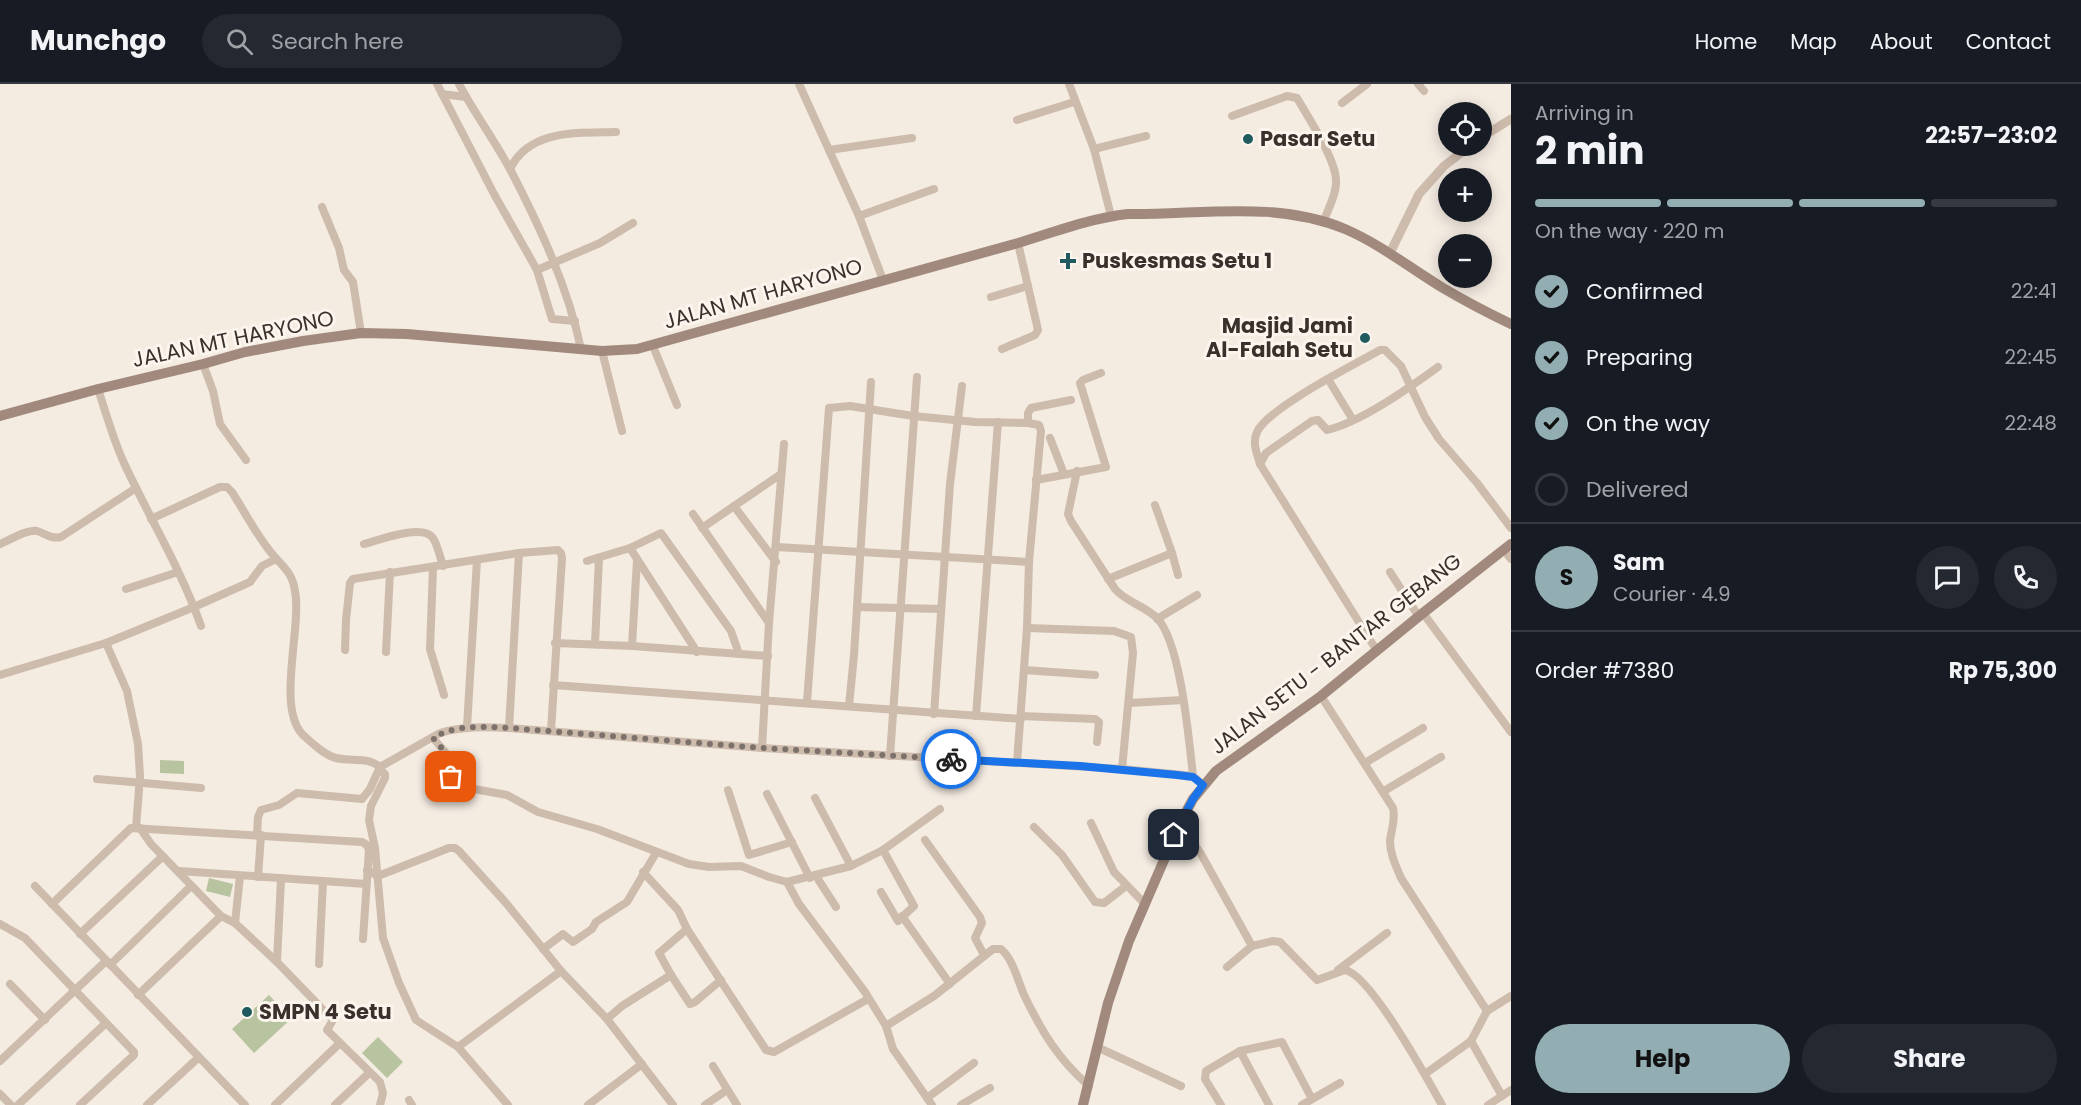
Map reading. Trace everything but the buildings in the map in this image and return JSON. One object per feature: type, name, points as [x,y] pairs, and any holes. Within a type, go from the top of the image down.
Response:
[{"type":"main road","name":"JALAN MT HARYONO","points":[[0,416],[98,388],[245,352],[361,333],[421,335],[602,351],[653,346],[1111,216],[1237,210],[1290,215],[1323,222],[1352,232],[1390,253],[1444,288],[1511,324]]},
{"type":"main road","name":"JALAN SETU - BANTAR GEBANG","points":[[1083,1105],[1117,972],[1180,823],[1203,785],[1216,771],[1321,696],[1508,547]]},
{"type":"street","points":[[437,84],[537,270],[553,320],[575,321]]},
{"type":"street","points":[[459,84],[510,169],[554,264],[575,321],[581,350]]},
{"type":"street","points":[[799,84],[859,216],[883,280]]},
{"type":"street","points":[[1069,84],[1094,149],[1111,216]]},
{"type":"street","points":[[1418,84],[1424,91]]},
{"type":"street","points":[[1342,102],[1363,85]]},
{"type":"street","points":[[442,94],[466,97]]},
{"type":"street","points":[[1232,116],[1287,96],[1297,98],[1325,149],[1336,180],[1323,222]]},
{"type":"street","points":[[1017,120],[1074,102]]},
{"type":"street","points":[[1492,130],[1511,118]]},
{"type":"street","points":[[510,169],[520,152],[542,140],[576,134],[616,132]]},
{"type":"street","points":[[1094,149],[1146,136]]},
{"type":"street","points":[[829,150],[912,138]]},
{"type":"street","points":[[1390,253],[1419,194],[1444,166],[1459,156]]},
{"type":"street","points":[[859,216],[934,189]]},
{"type":"street","points":[[322,207],[339,248],[344,270],[353,282],[361,333]]},
{"type":"street","points":[[537,270],[600,243],[633,223]]},
{"type":"street","points":[[1002,349],[1037,333],[1018,243]]},
{"type":"street","points":[[991,297],[1028,286]]},
{"type":"street","points":[[653,346],[677,405]]},
{"type":"street","points":[[1377,651],[1260,464],[1255,449],[1255,439],[1258,430],[1266,420],[1294,399],[1382,349],[1392,355],[1401,366],[1439,439],[1477,483],[1511,528]]},
{"type":"street","points":[[602,351],[622,431]]},
{"type":"street","points":[[203,364],[213,391],[220,424],[246,460]]},
{"type":"street","points":[[1260,464],[1266,453],[1314,420],[1318,420],[1327,430],[1353,420],[1410,387],[1438,367]]},
{"type":"street","points":[[1036,480],[1106,467],[1080,383],[1101,373]]},
{"type":"street","points":[[890,756],[917,377]]},
{"type":"street","points":[[1328,379],[1353,420]]},
{"type":"street","points":[[849,706],[858,607],[871,382]]},
{"type":"street","points":[[934,714],[944,557],[962,386]]},
{"type":"street","points":[[98,388],[115,441],[178,572],[201,626]]},
{"type":"street","points":[[1028,423],[1028,413],[1031,408],[1071,400]]},
{"type":"street","points":[[807,702],[829,409],[832,406],[849,406],[913,416],[1028,423],[1041,428],[1029,562],[1027,628],[1017,762]]},
{"type":"street","points":[[976,716],[998,422]]},
{"type":"street","points":[[1050,438],[1064,474]]},
{"type":"street","points":[[762,748],[784,444]]},
{"type":"street","points":[[1077,471],[1068,514],[1071,521],[1118,592],[1157,619],[1173,652],[1183,700],[1193,777]]},
{"type":"street","points":[[702,528],[782,474]]},
{"type":"street","points":[[151,519],[224,486],[232,492],[268,549],[288,570],[296,597],[297,611],[291,682],[295,723],[303,735],[330,756],[370,761],[385,774],[386,778],[369,813],[378,876],[383,938],[409,1007],[419,1023],[458,1047],[508,1105]]},
{"type":"street","points":[[0,544],[36,531],[53,538],[61,537],[136,488]]},
{"type":"street","points":[[1155,505],[1178,575]]},
{"type":"street","points":[[734,506],[776,562]]},
{"type":"street","points":[[693,514],[770,623]]},
{"type":"street","points":[[364,544],[409,532],[424,532],[433,539],[443,566]]},
{"type":"street","points":[[587,561],[630,548],[657,534],[663,534],[731,631],[739,654]]},
{"type":"street","points":[[777,547],[1029,562]]},
{"type":"street","points":[[1508,547],[1511,559]]},
{"type":"street","points":[[630,548],[697,652]]},
{"type":"street","points":[[345,650],[350,582],[353,579],[519,553],[556,550],[561,553],[551,731]]},
{"type":"street","points":[[509,728],[519,553]]},
{"type":"street","points":[[1108,579],[1172,553]]},
{"type":"street","points":[[595,644],[599,558]]},
{"type":"street","points":[[0,675],[106,643],[194,607],[250,582],[262,566],[276,559]]},
{"type":"street","points":[[467,726],[477,560]]},
{"type":"street","points":[[632,646],[637,560]]},
{"type":"street","points":[[433,568],[430,649],[444,695]]},
{"type":"street","points":[[126,589],[178,572]]},
{"type":"street","points":[[386,652],[390,572]]},
{"type":"street","points":[[1390,572],[1511,732]]},
{"type":"street","points":[[1157,619],[1197,595]]},
{"type":"street","points":[[858,607],[941,609]]},
{"type":"street","points":[[1027,628],[1114,631],[1128,634],[1133,640],[1122,769]]},
{"type":"street","points":[[106,643],[130,699],[138,744],[138,828],[221,916],[235,924],[277,962],[333,1020],[326,1029],[383,1087],[380,1105]]},
{"type":"street","points":[[555,643],[768,656]]},
{"type":"street","points":[[1024,670],[1095,675]]},
{"type":"street","points":[[553,685],[807,702],[934,714],[1095,719],[1099,722],[1097,742]]},
{"type":"street","points":[[1321,696],[1384,791],[1395,814],[1390,842],[1396,867],[1487,1011]]},
{"type":"street","points":[[1129,703],[1183,700]]},
{"type":"street","points":[[258,877],[258,817],[261,810],[279,805],[297,793],[363,799],[380,768],[450,730],[467,726],[762,748],[1122,769],[1193,777],[1203,785]]},
{"type":"street","points":[[1365,764],[1423,728]]},
{"type":"street","points":[[434,739],[447,756],[449,773],[460,784],[507,795],[538,812],[597,829],[656,853],[698,865],[741,866],[787,882],[851,866],[883,850],[940,809]]},
{"type":"street","points":[[1384,791],[1441,758]]},
{"type":"street","points":[[97,779],[201,788]]},
{"type":"street","points":[[728,790],[749,855],[792,842]]},
{"type":"street","points":[[767,794],[813,877],[836,907]]},
{"type":"street","points":[[815,798],[851,866]]},
{"type":"street","points":[[1091,823],[1114,872],[1145,904]]},
{"type":"street","points":[[1180,823],[1201,854],[1252,946]]},
{"type":"street","points":[[1034,827],[1062,855],[1095,902],[1104,903],[1126,886]]},
{"type":"street","points":[[52,904],[129,828],[362,842],[367,844],[369,850],[363,939]]},
{"type":"street","points":[[925,840],[980,916],[982,923],[975,938],[984,955]]},
{"type":"street","points":[[378,876],[454,848],[477,870],[561,971],[607,1019],[673,1105]]},
{"type":"street","points":[[881,892],[898,921],[915,904],[883,850]]},
{"type":"street","points":[[543,949],[563,934],[573,942],[592,929],[596,922],[623,906],[656,853]]},
{"type":"street","points":[[80,934],[163,856]]},
{"type":"street","points":[[367,870],[378,876]]},
{"type":"street","points":[[179,871],[366,884]]},
{"type":"street","points":[[644,872],[678,910],[687,929],[770,1053],[868,999]]},
{"type":"street","points":[[235,924],[240,876]]},
{"type":"street","points":[[277,962],[281,879]]},
{"type":"street","points":[[319,964],[323,881]]},
{"type":"street","points":[[787,882],[799,904],[865,992],[886,1026],[893,1049],[930,1102],[974,1063]]},
{"type":"street","points":[[35,886],[245,1105]]},
{"type":"street","points":[[0,1061],[191,886]]},
{"type":"street","points":[[138,995],[221,916]]},
{"type":"street","points":[[902,916],[950,984]]},
{"type":"street","points":[[0,924],[25,938],[77,990],[134,1054],[80,1105]]},
{"type":"street","points":[[687,929],[659,953],[690,1004],[721,980]]},
{"type":"street","points":[[1227,967],[1252,946],[1273,941],[1280,942],[1317,980],[1323,979],[1387,933]]},
{"type":"street","points":[[886,1026],[934,996],[984,955],[993,949],[1001,949],[1005,952],[1051,1046],[1089,1086]]},
{"type":"street","points":[[458,1047],[561,971]]},
{"type":"street","points":[[1336,971],[1350,971],[1375,998],[1425,1074],[1442,1105]]},
{"type":"street","points":[[607,1019],[622,1006],[671,975]]},
{"type":"street","points":[[10,984],[45,1020]]},
{"type":"street","points":[[1425,1074],[1471,1041],[1487,1011],[1511,996]]},
{"type":"street","points":[[18,1105],[106,1023]]},
{"type":"street","points":[[1471,1041],[1502,1096]]},
{"type":"street","points":[[1221,1105],[1204,1074],[1240,1051],[1283,1042],[1312,1099]]},
{"type":"street","points":[[275,1105],[340,1043]]},
{"type":"street","points":[[1097,1047],[1181,1086]]},
{"type":"street","points":[[1240,1051],[1269,1105]]},
{"type":"street","points":[[147,1105],[198,1058]]},
{"type":"street","points":[[588,1105],[642,1064]]},
{"type":"street","points":[[713,1066],[737,1105]]},
{"type":"street","points":[[335,1105],[369,1073]]},
{"type":"street","points":[[1302,1105],[1340,1083]]},
{"type":"street","points":[[961,1105],[990,1088]]},
{"type":"street","points":[[705,1105],[727,1090]]},
{"type":"street","points":[[1488,1105],[1511,1090]]},
{"type":"street","points":[[0,1094],[11,1105]]},
{"type":"green space","points":[[160,760],[184,761],[184,774],[160,773]]},
{"type":"green space","points":[[209,878],[233,884],[230,897],[206,891]]},
{"type":"green space","points":[[269,995],[291,1019],[254,1053],[232,1029]]},
{"type":"green space","points":[[378,1037],[403,1062],[387,1078],[362,1053]]},
{"type":"way so far","points":[[451,777],[446,753],[433,738],[440,733],[467,726],[762,748],[951,759]]},
{"type":"place","name":"Pasar Setu","points":[[1248,139]]},
{"type":"place","name":"Puskesmas Setu 1","points":[[1068,261]]},
{"type":"place","name":"Masjid Jami Al-Falah Setu","points":[[1365,338]]},
{"type":"place","name":"SMPN 4 Setu","points":[[247,1012]]},
{"type":"route","points":[[951,759],[1122,769],[1193,777],[1203,785],[1174,835]]}]
